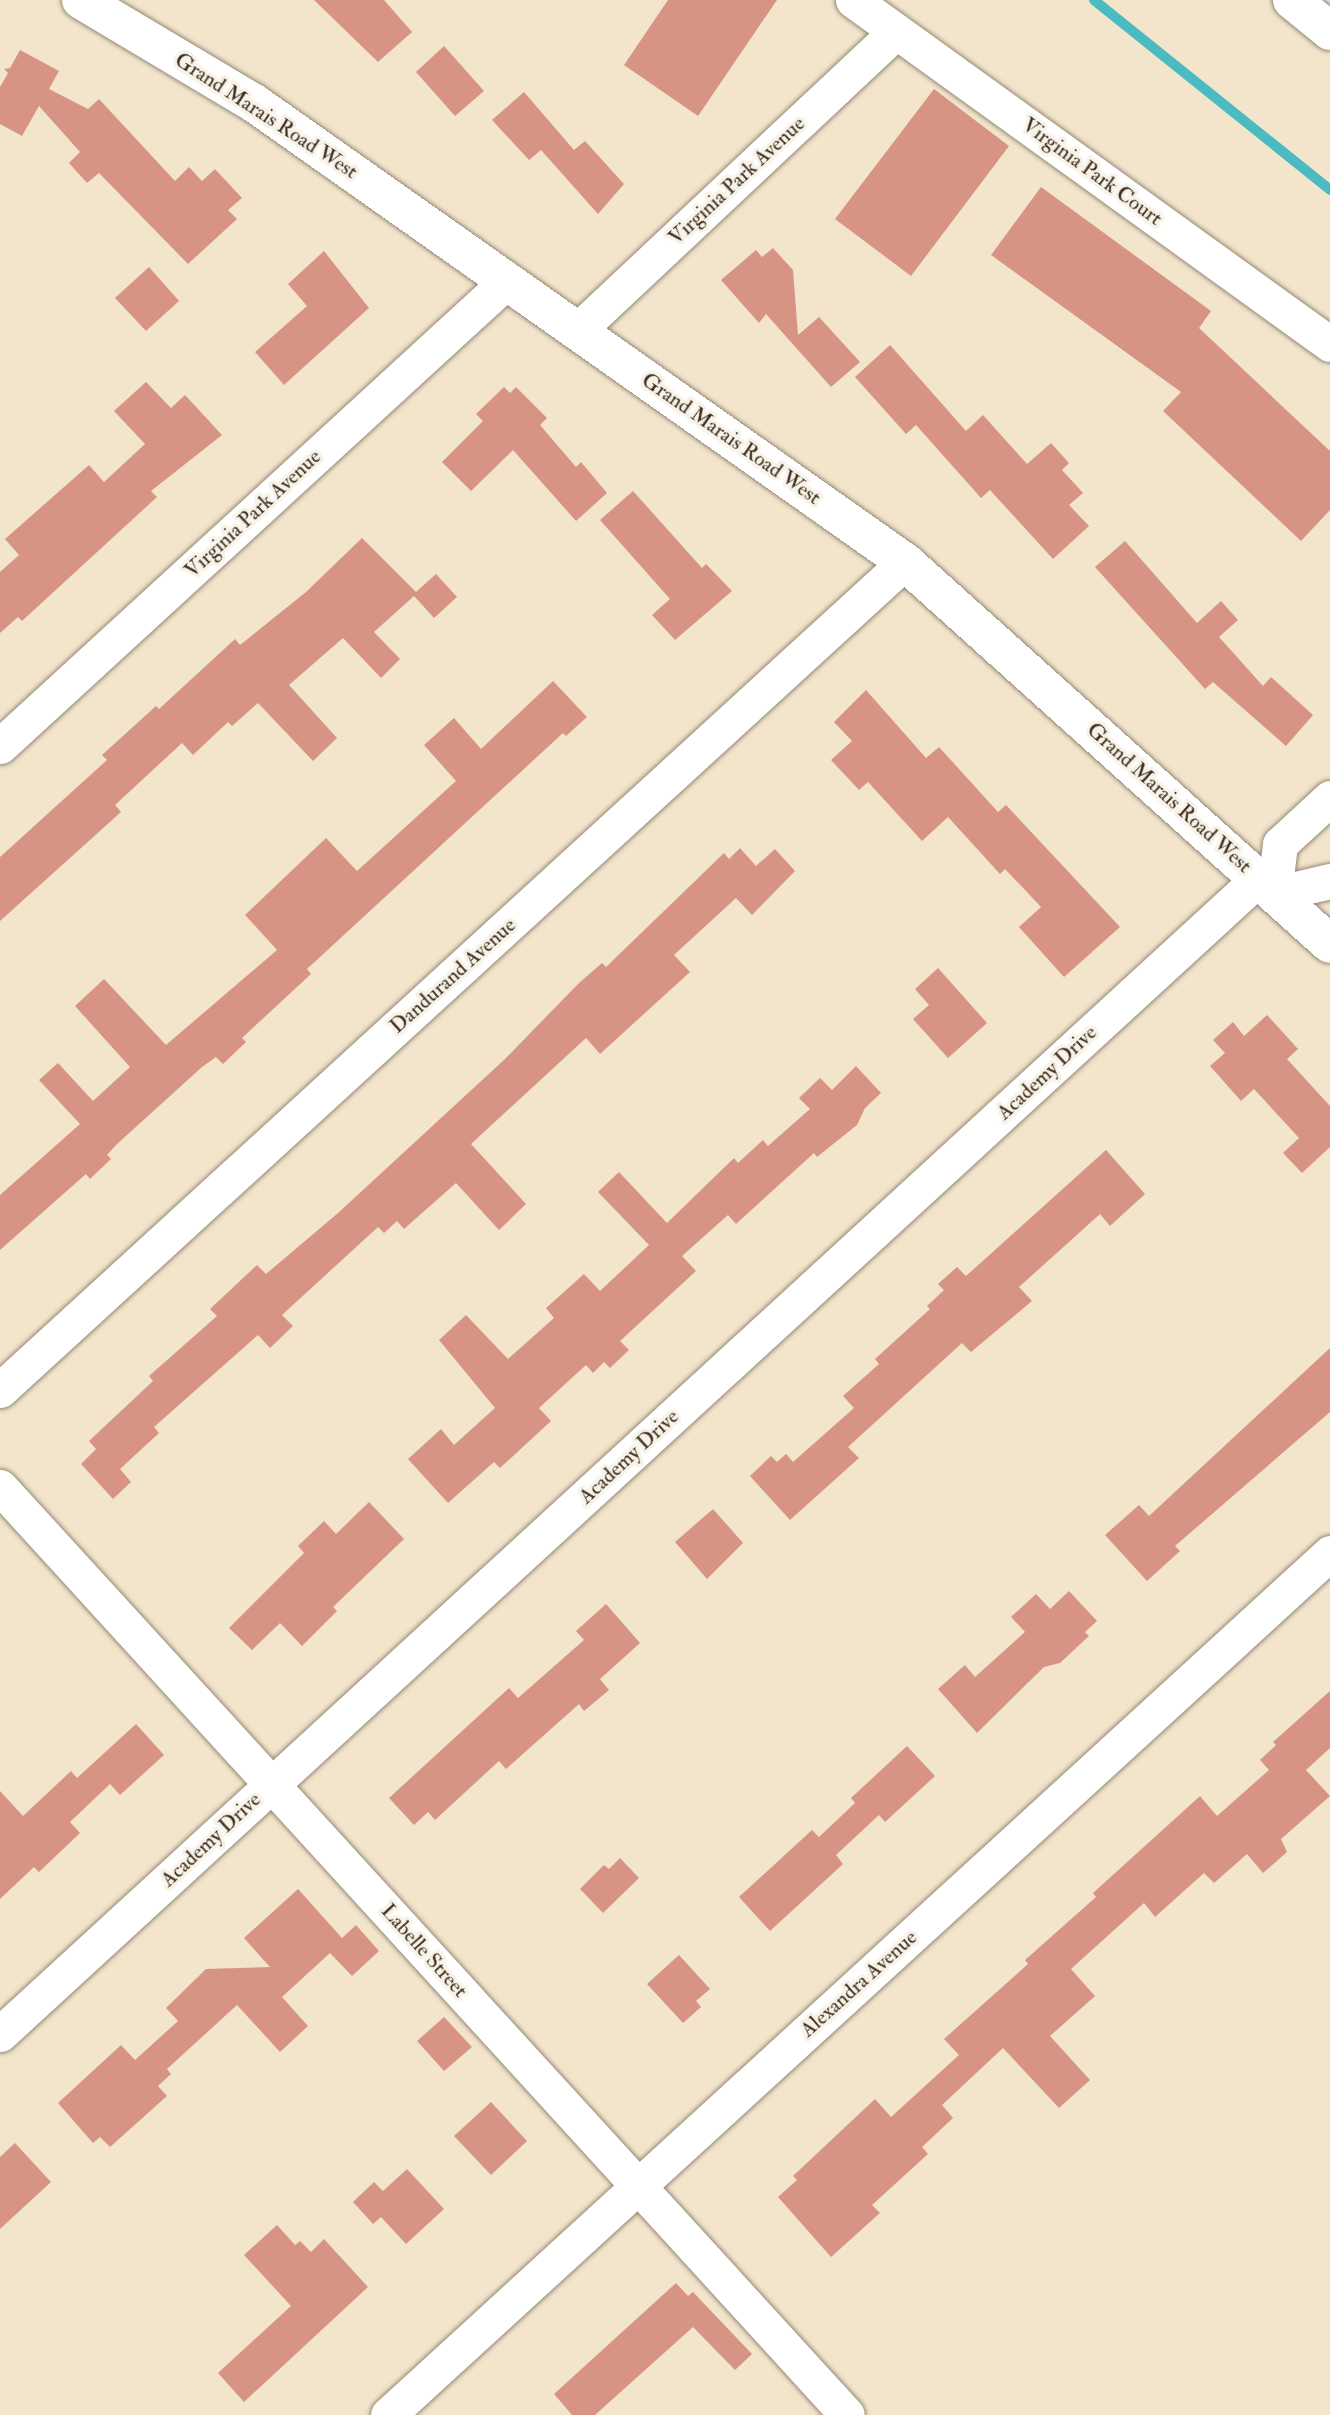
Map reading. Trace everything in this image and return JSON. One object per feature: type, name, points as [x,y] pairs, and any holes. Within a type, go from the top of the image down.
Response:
[{"type":"street","name":"Grand Marais Road West","points":[[81,0],[254,103],[905,562],[1330,944]]},
{"type":"street","name":"Virginia Park Court","points":[[853,0],[1330,344]]},
{"type":"street","points":[[1292,0],[1330,31]]},
{"type":"street","name":"Virginia Park Avenue","points":[[577,331],[896,31]]},
{"type":"street","name":"Virginia Park Avenue","points":[[0,746],[507,281]]},
{"type":"street","name":"Dandurand Avenue","points":[[0,1390],[905,562]]},
{"type":"street","points":[[1266,886],[1280,844],[1330,798]]},
{"type":"street","name":"Academy Drive","points":[[0,2034],[272,1784],[1266,886],[1330,881]]},
{"type":"street","name":"Labelle Street","points":[[0,1487],[847,2415]]},
{"type":"street","name":"Alexandra Avenue","points":[[388,2415],[1330,1553]]},
{"type":"building","points":[[314,0],[384,0],[412,32],[378,62]]},
{"type":"building","points":[[668,0],[777,0],[698,116],[624,65]]},
{"type":"building","points":[[444,46],[484,91],[455,116],[416,72]]},
{"type":"building","points":[[20,50],[59,71],[49,89],[88,109],[99,99],[175,181],[189,167],[202,181],[215,169],[242,198],[228,210],[237,219],[188,264],[99,173],[87,183],[69,163],[80,152],[39,106],[22,136],[0,124],[0,87],[8,73],[4,69],[10,68]]},
{"type":"building","points":[[934,89],[1009,146],[911,276],[835,219]]},
{"type":"building","points":[[524,92],[574,150],[585,141],[624,184],[598,214],[541,150],[529,160],[492,120]]},
{"type":"building","points":[[1041,187],[1211,311],[1199,328],[1330,451],[1330,510],[1301,541],[1163,411],[1181,392],[991,255]]},
{"type":"building","points":[[773,248],[793,270],[798,335],[819,317],[860,362],[831,387],[766,314],[759,323],[721,280],[756,250],[762,257]]},
{"type":"building","points":[[324,251],[369,308],[284,385],[255,352],[307,306],[288,284]]},
{"type":"building","points":[[149,267],[179,301],[146,331],[115,298]]},
{"type":"building","points":[[890,345],[966,431],[983,415],[1027,464],[1051,443],[1069,463],[1062,470],[1083,493],[1069,505],[1089,526],[1053,559],[990,490],[981,498],[916,425],[906,434],[855,377]]},
{"type":"building","points":[[146,382],[171,408],[185,395],[222,435],[151,491],[157,497],[22,621],[18,617],[0,633],[0,572],[19,555],[5,539],[89,465],[104,482],[145,444],[114,411]]},
{"type":"building","points":[[504,387],[510,393],[516,387],[547,418],[540,425],[576,467],[581,462],[607,493],[576,521],[513,450],[471,491],[442,462],[483,421],[476,414]]},
{"type":"building","points":[[633,491],[702,568],[706,564],[732,591],[675,640],[652,615],[670,599],[600,520]]},
{"type":"building","points":[[362,538],[416,592],[436,574],[457,597],[434,618],[414,596],[374,632],[400,659],[381,678],[343,638],[289,685],[337,738],[313,761],[258,703],[232,726],[228,722],[193,755],[182,743],[115,805],[121,812],[0,921],[0,857],[107,760],[102,755],[156,706],[159,709],[235,639],[240,645],[306,592]]},
{"type":"building","points":[[1125,541],[1197,623],[1221,601],[1238,620],[1219,637],[1263,686],[1271,677],[1313,715],[1286,746],[1213,682],[1205,689],[1095,567]]},
{"type":"building","points":[[553,681],[587,717],[566,736],[563,733],[307,969],[311,974],[242,1038],[246,1042],[223,1064],[216,1057],[202,1067],[116,1145],[107,1155],[111,1159],[90,1179],[86,1174],[0,1250],[0,1195],[80,1124],[39,1080],[58,1063],[93,1101],[130,1067],[75,1006],[104,979],[166,1045],[277,950],[245,915],[326,838],[357,871],[456,781],[424,745],[454,718],[481,749]]},
{"type":"building","points":[[866,690],[926,758],[939,747],[998,812],[1006,805],[1120,927],[1064,977],[1019,927],[1041,907],[1005,869],[1000,874],[948,817],[922,841],[868,782],[859,790],[831,760],[852,741],[834,722]]},
{"type":"building","points":[[740,848],[756,866],[775,849],[795,871],[752,915],[736,898],[674,955],[690,972],[600,1054],[586,1038],[471,1144],[526,1204],[499,1230],[456,1183],[404,1229],[397,1221],[384,1233],[378,1227],[282,1315],[293,1326],[270,1348],[258,1335],[154,1427],[159,1433],[120,1469],[131,1482],[113,1499],[81,1464],[96,1449],[89,1441],[153,1381],[149,1376],[217,1316],[210,1309],[257,1265],[266,1274],[338,1213],[505,1059],[579,983],[602,963],[606,967],[724,853],[729,859]]},
{"type":"building","points":[[938,968],[987,1023],[948,1058],[913,1019],[929,1005],[915,989]]},
{"type":"building","points":[[1267,1015],[1298,1049],[1287,1059],[1330,1106],[1330,1147],[1302,1173],[1283,1153],[1299,1138],[1254,1089],[1241,1101],[1210,1066],[1225,1053],[1213,1040],[1233,1022],[1244,1036]]},
{"type":"building","points":[[856,1066],[881,1093],[865,1108],[857,1125],[817,1157],[814,1153],[736,1224],[728,1215],[682,1256],[696,1271],[620,1341],[629,1350],[610,1368],[604,1362],[593,1373],[586,1365],[539,1408],[551,1421],[500,1468],[494,1462],[448,1503],[408,1459],[441,1429],[454,1445],[495,1408],[439,1340],[466,1315],[508,1359],[554,1318],[546,1308],[584,1274],[600,1291],[649,1245],[598,1192],[619,1172],[667,1223],[734,1158],[738,1163],[763,1140],[768,1146],[810,1109],[799,1098],[820,1078],[832,1090]]},
{"type":"building","points":[[1106,1150],[1145,1194],[1110,1226],[1100,1214],[1019,1287],[1032,1301],[971,1352],[962,1343],[848,1447],[859,1458],[790,1520],[750,1476],[771,1456],[777,1462],[786,1454],[793,1462],[854,1408],[843,1396],[879,1364],[875,1359],[930,1309],[927,1306],[944,1290],[938,1284],[957,1267],[966,1276]]},
{"type":"building","points":[[1330,1348],[1330,1412],[1175,1546],[1180,1551],[1147,1581],[1105,1535],[1139,1505],[1149,1516]]},
{"type":"building","points":[[369,1502],[404,1539],[333,1607],[337,1611],[302,1646],[280,1623],[252,1650],[229,1628],[304,1553],[298,1546],[324,1521],[336,1534]]},
{"type":"building","points":[[713,1509],[743,1543],[707,1579],[675,1542]]},
{"type":"building","points":[[1069,1591],[1097,1621],[1085,1632],[1089,1636],[1060,1663],[1044,1667],[977,1733],[938,1689],[965,1665],[975,1677],[1025,1632],[1011,1617],[1036,1594],[1050,1609]]},
{"type":"building","points":[[606,1604],[640,1643],[600,1679],[609,1690],[584,1711],[579,1704],[506,1769],[499,1761],[435,1820],[428,1812],[414,1825],[389,1798],[509,1688],[518,1698],[584,1640],[576,1631]]},
{"type":"building","points":[[1330,1691],[1330,1748],[1306,1770],[1330,1796],[1281,1839],[1287,1852],[1263,1873],[1247,1854],[1214,1883],[1204,1873],[1155,1917],[1144,1903],[1071,1969],[1095,1996],[1050,2036],[1090,2080],[1059,2108],[1003,2048],[942,2105],[953,2118],[922,2147],[928,2154],[872,2205],[880,2213],[831,2257],[778,2197],[797,2180],[793,2176],[875,2099],[891,2117],[959,2055],[944,2039],[1028,1964],[1025,1960],[1096,1897],[1093,1893],[1200,1796],[1217,1816],[1269,1770],[1260,1760],[1276,1745],[1273,1742]]},
{"type":"building","points":[[136,1724],[164,1755],[120,1795],[110,1784],[70,1822],[80,1833],[39,1872],[34,1867],[0,1899],[0,1791],[23,1816],[71,1771],[77,1778]]},
{"type":"building","points":[[907,1746],[935,1776],[885,1822],[879,1815],[836,1855],[843,1864],[770,1931],[739,1897],[812,1830],[819,1837],[855,1803],[851,1798]]},
{"type":"building","points":[[620,1858],[639,1878],[603,1913],[580,1889],[604,1865],[609,1869]]},
{"type":"building","points":[[298,1889],[342,1938],[356,1925],[379,1951],[352,1976],[330,1953],[282,1997],[308,2026],[280,2052],[237,2005],[167,2069],[171,2074],[158,2086],[167,2096],[110,2147],[100,2137],[93,2143],[58,2103],[121,2045],[135,2060],[178,2021],[166,2008],[206,1969],[270,1967],[244,1938]]},
{"type":"building","points":[[679,1955],[710,1989],[696,2001],[701,2007],[683,2023],[647,1984]]},
{"type":"building","points":[[444,2017],[472,2047],[444,2071],[417,2041]]},
{"type":"building","points":[[491,2102],[527,2141],[491,2175],[454,2136]]},
{"type":"building","points":[[15,2143],[51,2182],[0,2229],[0,2157]]},
{"type":"building","points":[[407,2169],[444,2209],[406,2244],[381,2217],[373,2224],[353,2202],[374,2182],[383,2191]]},
{"type":"building","points":[[277,2225],[295,2245],[300,2241],[311,2252],[324,2239],[368,2287],[244,2402],[218,2373],[291,2306],[244,2255]]},
{"type":"building","points":[[676,2283],[688,2296],[693,2292],[752,2354],[735,2370],[693,2327],[595,2415],[572,2415],[554,2394]]},
{"type":"waterway","points":[[1094,0],[1330,190]]}]
